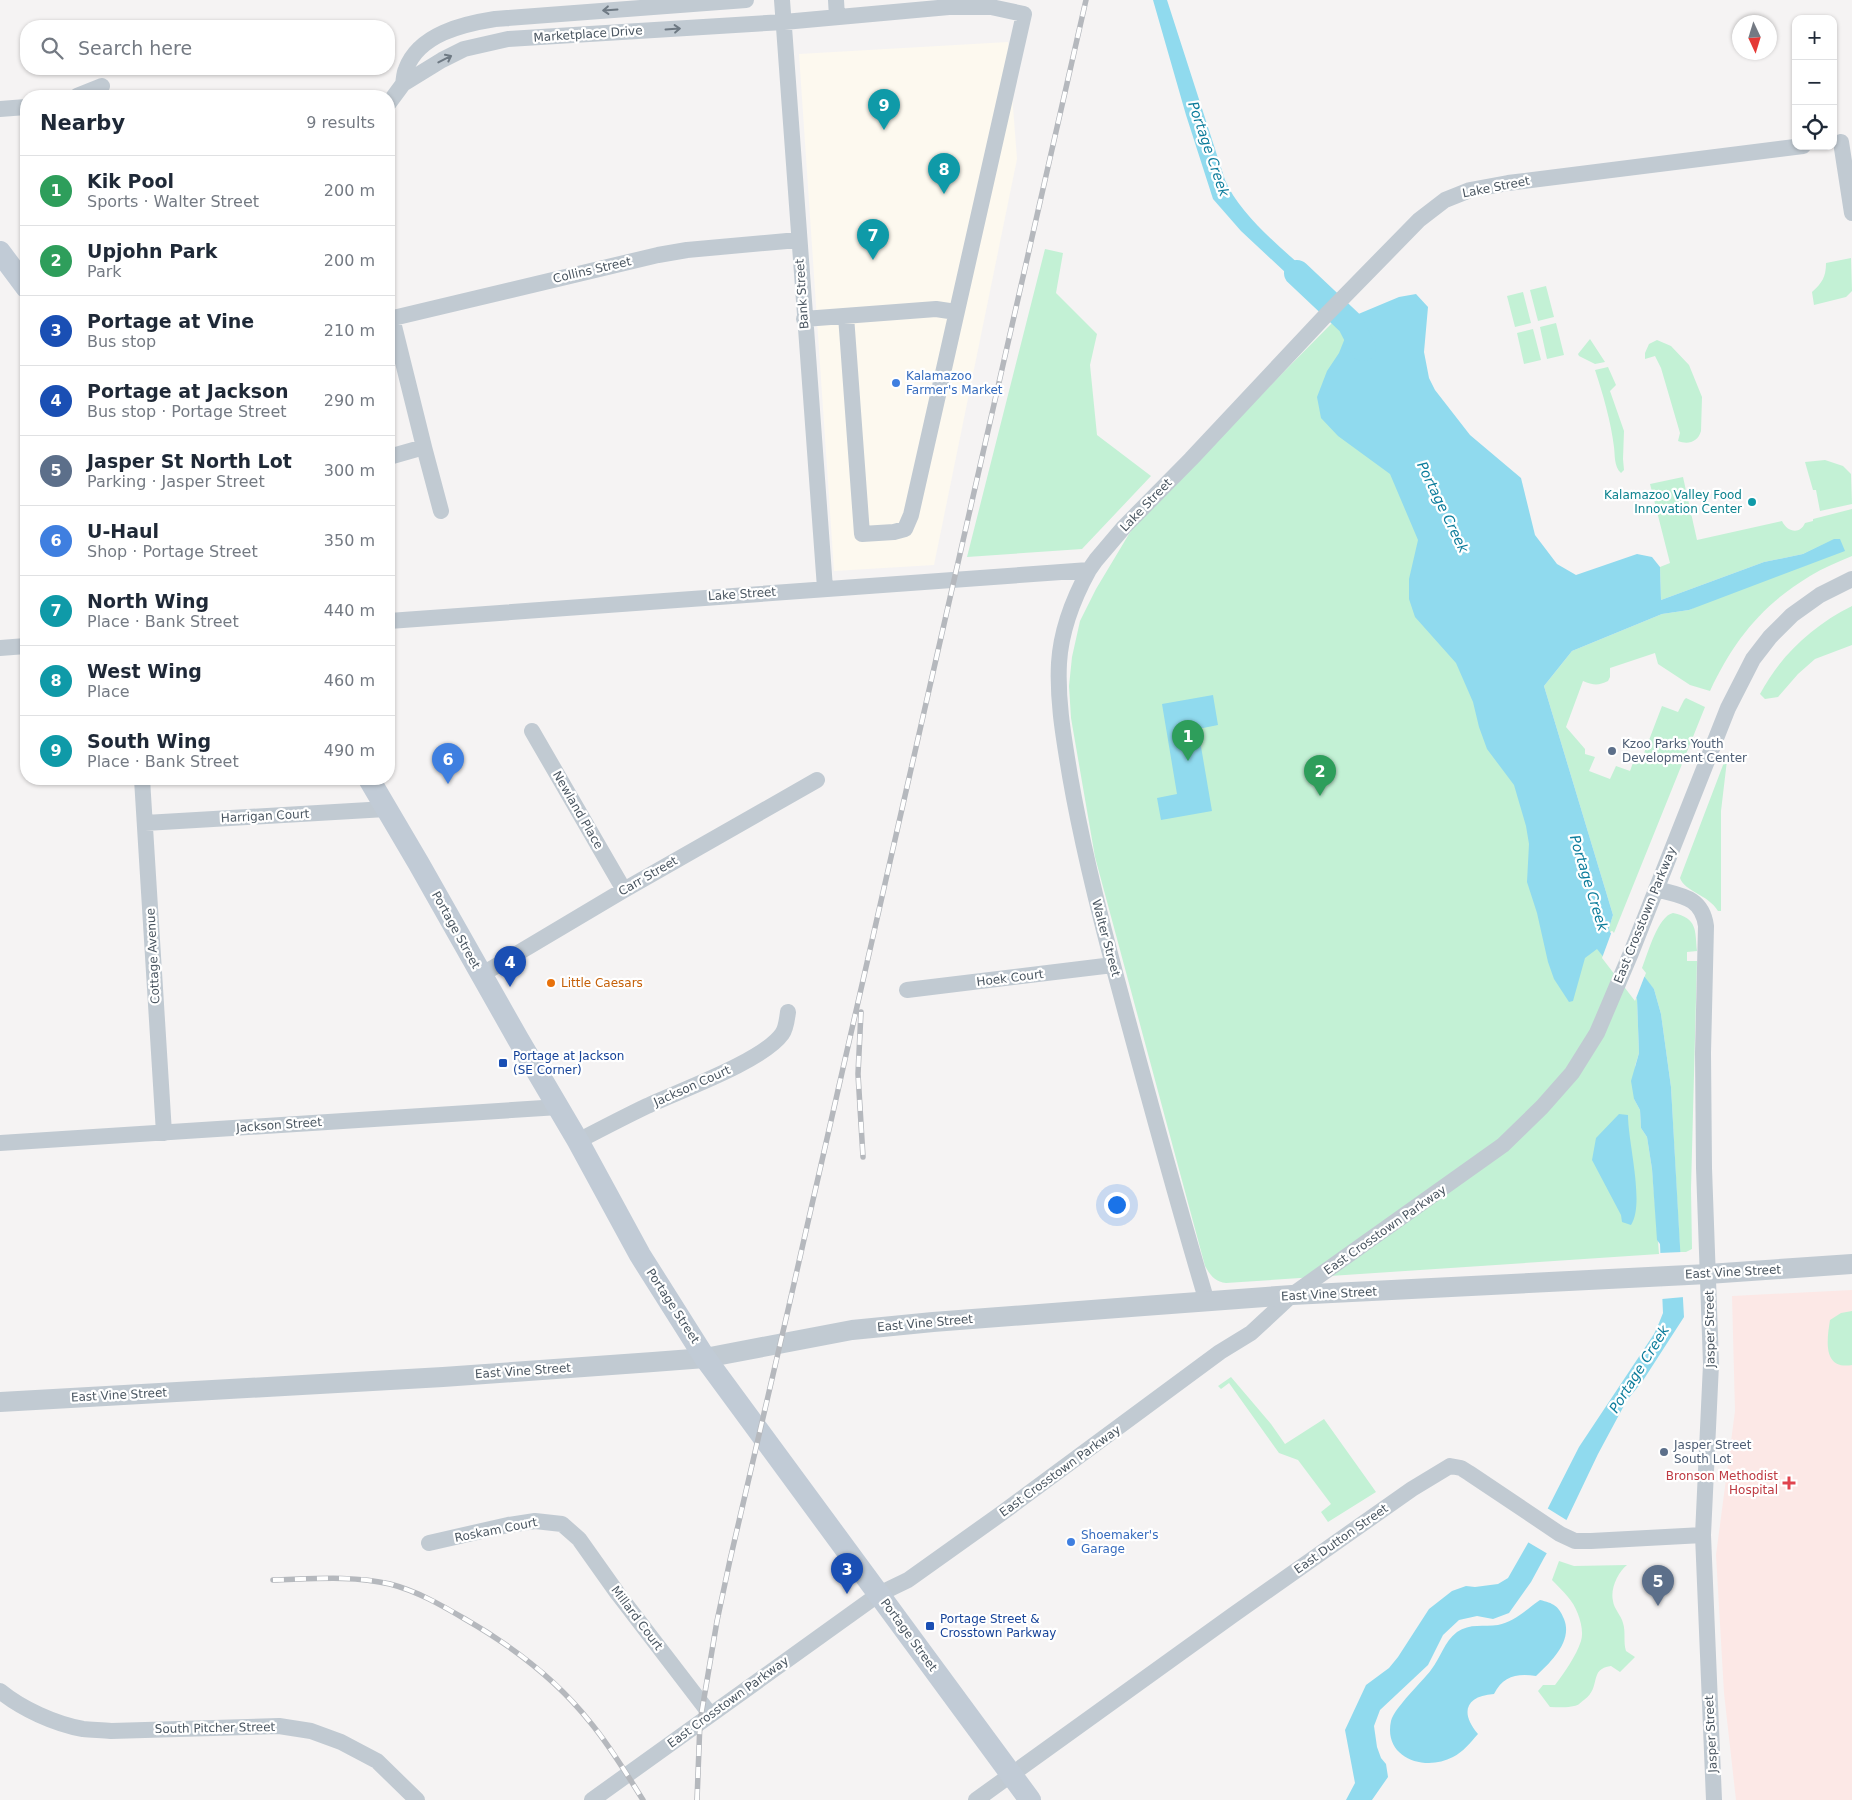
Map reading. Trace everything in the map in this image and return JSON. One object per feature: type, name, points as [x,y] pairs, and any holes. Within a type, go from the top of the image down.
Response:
[{"type":"main road","points":[[0,252],[20,279]]},
{"type":"main road","name":"Portage Street","points":[[372,785],[559,1107],[640,1255],[705,1358],[1030,1800]]},
{"type":"street","name":"Marketplace Drive","points":[[403,84],[406,69],[413,56],[436,37],[462,25],[495,19],[746,0]]},
{"type":"street","name":"Bank Street","points":[[782,0],[824,588]]},
{"type":"street","points":[[836,0],[837,17]]},
{"type":"street","name":"Marketplace Drive","points":[[395,95],[403,84],[442,60],[486,43],[508,40],[784,22],[837,17],[878,6],[958,4],[991,7],[1000,5],[1024,14],[956,312]]},
{"type":"street","points":[[92,90],[102,86]]},
{"type":"street","points":[[0,109],[20,107]]},
{"type":"street","points":[[1842,141],[1852,214]]},
{"type":"street","name":"Lake Street","points":[[395,621],[1089,570],[1124,527],[1191,459],[1327,314],[1419,220],[1444,200],[1470,190],[1508,183],[1792,147]]},
{"type":"street","name":"Collins Street","points":[[395,317],[658,255],[687,250],[798,240]]},
{"type":"street","points":[[804,320],[846,316],[936,309],[956,312],[911,515],[905,529],[894,532],[862,534],[846,316]]},
{"type":"street","points":[[395,337],[441,511]]},
{"type":"street","points":[[395,455],[424,447]]},
{"type":"street","name":"Walter Street","points":[[1089,570],[1072,604],[1063,634],[1058,689],[1064,739],[1080,832],[1113,965],[1157,1130],[1207,1302]]},
{"type":"street","name":"East Crosstown Parkway","points":[[592,1800],[879,1594],[908,1580],[1002,1513],[1220,1352],[1251,1333],[1292,1295],[1447,1186],[1503,1145],[1522,1128],[1572,1073],[1586,1054],[1597,1033],[1631,954],[1728,708],[1753,659],[1770,637],[1792,615],[1820,595],[1852,579]]},
{"type":"street","points":[[0,648],[20,646]]},
{"type":"street","name":"Newland Place","points":[[532,731],[624,890]]},
{"type":"street","name":"Carr Street","points":[[481,975],[624,890],[817,780]]},
{"type":"street","name":"Cottage Avenue","points":[[142,785],[164,1133]]},
{"type":"street","name":"Harrigan Court","points":[[145,823],[386,809]]},
{"type":"street","name":"Jasper Street","points":[[1656,888],[1680,895],[1700,906],[1706,926],[1703,1053],[1704,1168],[1712,1364],[1702,1535],[1714,1800]]},
{"type":"street","name":"Hoek Court","points":[[907,990],[1113,965]]},
{"type":"street","name":"Jackson Court","points":[[578,1141],[758,1054],[773,1044],[783,1033],[788,1012]]},
{"type":"street","name":"Jackson Street","points":[[0,1143],[559,1107]]},
{"type":"street","name":"East Vine Street","points":[[0,1402],[443,1377],[705,1358],[852,1330],[933,1322],[1292,1295],[1708,1274],[1852,1264]]},
{"type":"street","name":"East Dutton Street","points":[[976,1800],[1233,1615],[1412,1489],[1446,1468],[1455,1466],[1469,1473],[1560,1534],[1575,1541],[1702,1535]]},
{"type":"street","name":"Roskam Court","points":[[429,1543],[508,1525],[535,1521],[562,1524]]},
{"type":"street","name":"Millard Court","points":[[562,1524],[579,1539],[618,1594],[710,1714]]},
{"type":"street","name":"South Pitcher Street","points":[[0,1691],[31,1710],[57,1722],[83,1729],[111,1731],[279,1726],[311,1732],[341,1742],[377,1761],[417,1800]]},
{"type":"shaded area","name":"Kalamazoo Farmer's Market","points":[[1008,42],[1017,159],[934,565],[834,571],[799,54]]},
{"type":"shaded area","name":"Bronson Methodist Hospital","points":[[1852,1290],[1852,1800],[1736,1800],[1724,1693],[1716,1555],[1735,1411],[1732,1296]]},
{"type":"green space","points":[[1045,249],[1063,253],[1056,293],[1097,334],[1090,365],[1097,435],[1151,476],[1082,549],[967,557]]},
{"type":"green space","points":[[1851,258],[1852,291],[1846,297],[1814,305],[1812,292],[1823,279],[1826,263]]},
{"type":"green space","points":[[1546,286],[1554,317],[1538,321],[1530,290]]},
{"type":"green space","points":[[1523,292],[1531,323],[1515,327],[1507,296]]},
{"type":"green space","points":[[1334,321],[1344,325],[1389,428],[1597,948],[1637,999],[1639,1053],[1635,1066],[1634,1099],[1640,1110],[1641,1128],[1647,1137],[1652,1169],[1659,1254],[1226,1283],[1213,1278],[1205,1266],[1095,857],[1071,718],[1069,686],[1072,657],[1080,621],[1096,589],[1142,515]]},
{"type":"green space","points":[[1556,323],[1564,355],[1547,359],[1540,327]]},
{"type":"green space","points":[[1533,329],[1541,360],[1524,364],[1517,333]]},
{"type":"green space","points":[[1590,339],[1605,362],[1595,364],[1579,356],[1578,354]]},
{"type":"green space","points":[[1657,340],[1671,346],[1689,365],[1702,397],[1701,431],[1698,438],[1692,442],[1678,441],[1680,433],[1661,368],[1655,356],[1645,359],[1645,353],[1649,344]]},
{"type":"green space","points":[[1608,367],[1616,385],[1610,391],[1624,431],[1624,470],[1621,473],[1616,464],[1609,418],[1595,370]]},
{"type":"green space","points":[[1825,460],[1843,466],[1851,474],[1852,504],[1820,511],[1816,490],[1813,490],[1805,462]]},
{"type":"green space","points":[[1683,477],[1697,540],[1782,521],[1790,530],[1797,531],[1805,523],[1813,521],[1813,519],[1852,509],[1852,556],[1810,576],[1793,587],[1764,612],[1751,625],[1729,656],[1710,691],[1690,685],[1658,664],[1655,653],[1610,668],[1610,677],[1604,683],[1596,684],[1583,681],[1566,727],[1585,749],[1585,754],[1595,757],[1589,771],[1610,779],[1616,766],[1630,771],[1634,760],[1641,761],[1662,706],[1678,712],[1686,698],[1705,707],[1614,933],[1610,932],[1609,928],[1613,915],[1544,686],[1572,651],[1662,614],[1689,610],[1834,539],[1803,554],[1764,562],[1661,600],[1660,567],[1670,563],[1650,484]]},
{"type":"green space","points":[[1852,606],[1852,645],[1815,659],[1798,674],[1778,697],[1765,699],[1760,694],[1788,654],[1811,632]]},
{"type":"green space","points":[[1728,752],[1721,811],[1721,911],[1718,911],[1709,901],[1686,886],[1680,878]]},
{"type":"green space","points":[[1673,913],[1687,918],[1694,926],[1697,951],[1687,952],[1687,961],[1697,961],[1691,1189],[1692,1249],[1686,1252],[1680,1252],[1671,1087],[1661,1014],[1654,989],[1644,978],[1646,973],[1642,968],[1658,928]]},
{"type":"green space","points":[[1852,1311],[1852,1365],[1842,1365],[1835,1363],[1829,1352],[1830,1320],[1841,1313]]},
{"type":"green space","points":[[1231,1377],[1271,1424],[1285,1444],[1324,1419],[1376,1492],[1328,1522],[1321,1512],[1331,1504],[1298,1460],[1279,1453],[1229,1383],[1221,1389],[1218,1386]]},
{"type":"green space","points":[[1559,1561],[1574,1566],[1627,1565],[1615,1581],[1612,1596],[1624,1626],[1626,1651],[1635,1657],[1620,1672],[1611,1666],[1600,1671],[1593,1690],[1577,1705],[1550,1707],[1538,1691],[1543,1685],[1555,1685],[1573,1658],[1582,1636],[1581,1624],[1574,1606],[1552,1580]]},
{"type":"water","points":[[1153,0],[1167,0],[1225,180],[1233,195],[1257,225],[1330,291],[1318,303],[1241,231],[1213,199],[1186,115]]},
{"type":"water","points":[[1416,294],[1428,307],[1424,352],[1429,378],[1435,390],[1470,435],[1521,478],[1535,535],[1557,564],[1576,575],[1637,554],[1652,557],[1660,567],[1661,600],[1764,562],[1803,554],[1834,539],[1840,539],[1845,551],[1689,610],[1662,614],[1572,651],[1544,686],[1613,915],[1609,928],[1610,932],[1654,989],[1661,1014],[1671,1087],[1684,1317],[1642,1382],[1627,1400],[1598,1454],[1567,1519],[1531,1582],[1509,1613],[1493,1619],[1477,1616],[1459,1620],[1443,1635],[1428,1665],[1380,1710],[1374,1726],[1377,1747],[1381,1758],[1386,1764],[1388,1777],[1372,1800],[1346,1800],[1355,1783],[1345,1730],[1366,1685],[1389,1668],[1429,1609],[1452,1591],[1466,1586],[1475,1587],[1498,1584],[1508,1578],[1548,1508],[1579,1447],[1654,1334],[1663,1313],[1660,1244],[1657,1240],[1652,1169],[1647,1137],[1641,1128],[1640,1110],[1634,1099],[1631,1081],[1639,1053],[1637,999],[1597,949],[1585,958],[1573,1001],[1569,1002],[1554,979],[1527,882],[1529,844],[1526,826],[1514,785],[1487,749],[1473,702],[1456,663],[1415,617],[1409,599],[1409,579],[1418,540],[1390,474],[1338,436],[1321,418],[1317,397],[1327,371],[1339,353],[1347,333],[1344,325],[1340,324],[1352,310],[1356,315],[1399,297]]},
{"type":"water","points":[[1213,695],[1218,725],[1198,729],[1212,811],[1161,820],[1157,798],[1177,794],[1162,704]]},
{"type":"water","points":[[1619,1114],[1628,1115],[1635,1173],[1636,1203],[1635,1215],[1631,1225],[1622,1222],[1621,1215],[1592,1160],[1596,1138]]},
{"type":"water","points":[[1540,1600],[1558,1608],[1566,1627],[1563,1643],[1554,1658],[1536,1676],[1523,1675],[1511,1677],[1502,1683],[1494,1694],[1484,1695],[1471,1702],[1468,1707],[1469,1719],[1478,1734],[1457,1755],[1430,1763],[1419,1762],[1400,1753],[1393,1744],[1390,1734],[1393,1715],[1431,1670],[1453,1636],[1467,1627],[1504,1623],[1515,1618]]},
{"type":"pier","points":[[1612,931],[1645,975],[1635,1001],[1602,958]]},
{"type":"pier","points":[[1682,1252],[1684,1297],[1662,1299],[1659,1253]]},
{"type":"pier","points":[[1547,1508],[1568,1521],[1548,1554],[1526,1541]]},
{"type":"waterway","name":"Portage Creek","points":[[1297,273],[1350,323],[1363,348]]},
{"type":"railway","points":[[697,1800],[700,1722],[717,1621],[730,1560],[1086,0]]},
{"type":"railway","points":[[861,1012],[858,1074],[863,1157]]},
{"type":"railway","points":[[273,1580],[317,1578],[376,1581],[419,1594],[465,1619],[516,1652],[548,1678],[577,1706],[618,1760],[643,1800]]},
{"type":"place","name":"South Wing","points":[[884,130]]},
{"type":"place","name":"West Wing","points":[[944,194]]},
{"type":"place","name":"North Wing","points":[[873,260]]},
{"type":"place","name":"Kalamazoo Farmer's Market","points":[[896,383]]},
{"type":"place","name":"Kalamazoo Valley Food Innovation Center","points":[[1752,502]]},
{"type":"place","name":"Kzoo Parks Youth Development Center","points":[[1612,751]]},
{"type":"place","name":"Kik Pool","points":[[1188,761]]},
{"type":"place","name":"U-Haul","points":[[448,784]]},
{"type":"place","name":"Upjohn Park","points":[[1320,796]]},
{"type":"place","name":"Little Caesars","points":[[551,983]]},
{"type":"place","name":"Portage at Jackson","points":[[510,987]]},
{"type":"place","name":"Portage at Jackson (SE Corner)","points":[[503,1063]]},
{"type":"place","name":"Jasper Street South Lot","points":[[1664,1452]]},
{"type":"place","name":"Bronson Methodist Hospital","points":[[1789,1483]]},
{"type":"place","name":"Shoemaker's Garage","points":[[1071,1542]]},
{"type":"place","name":"Portage at Vine","points":[[847,1594]]},
{"type":"place","name":"Jasper St North Lot","points":[[1658,1606]]},
{"type":"place","name":"Portage Street & Crosstown Parkway","points":[[930,1626]]}]
